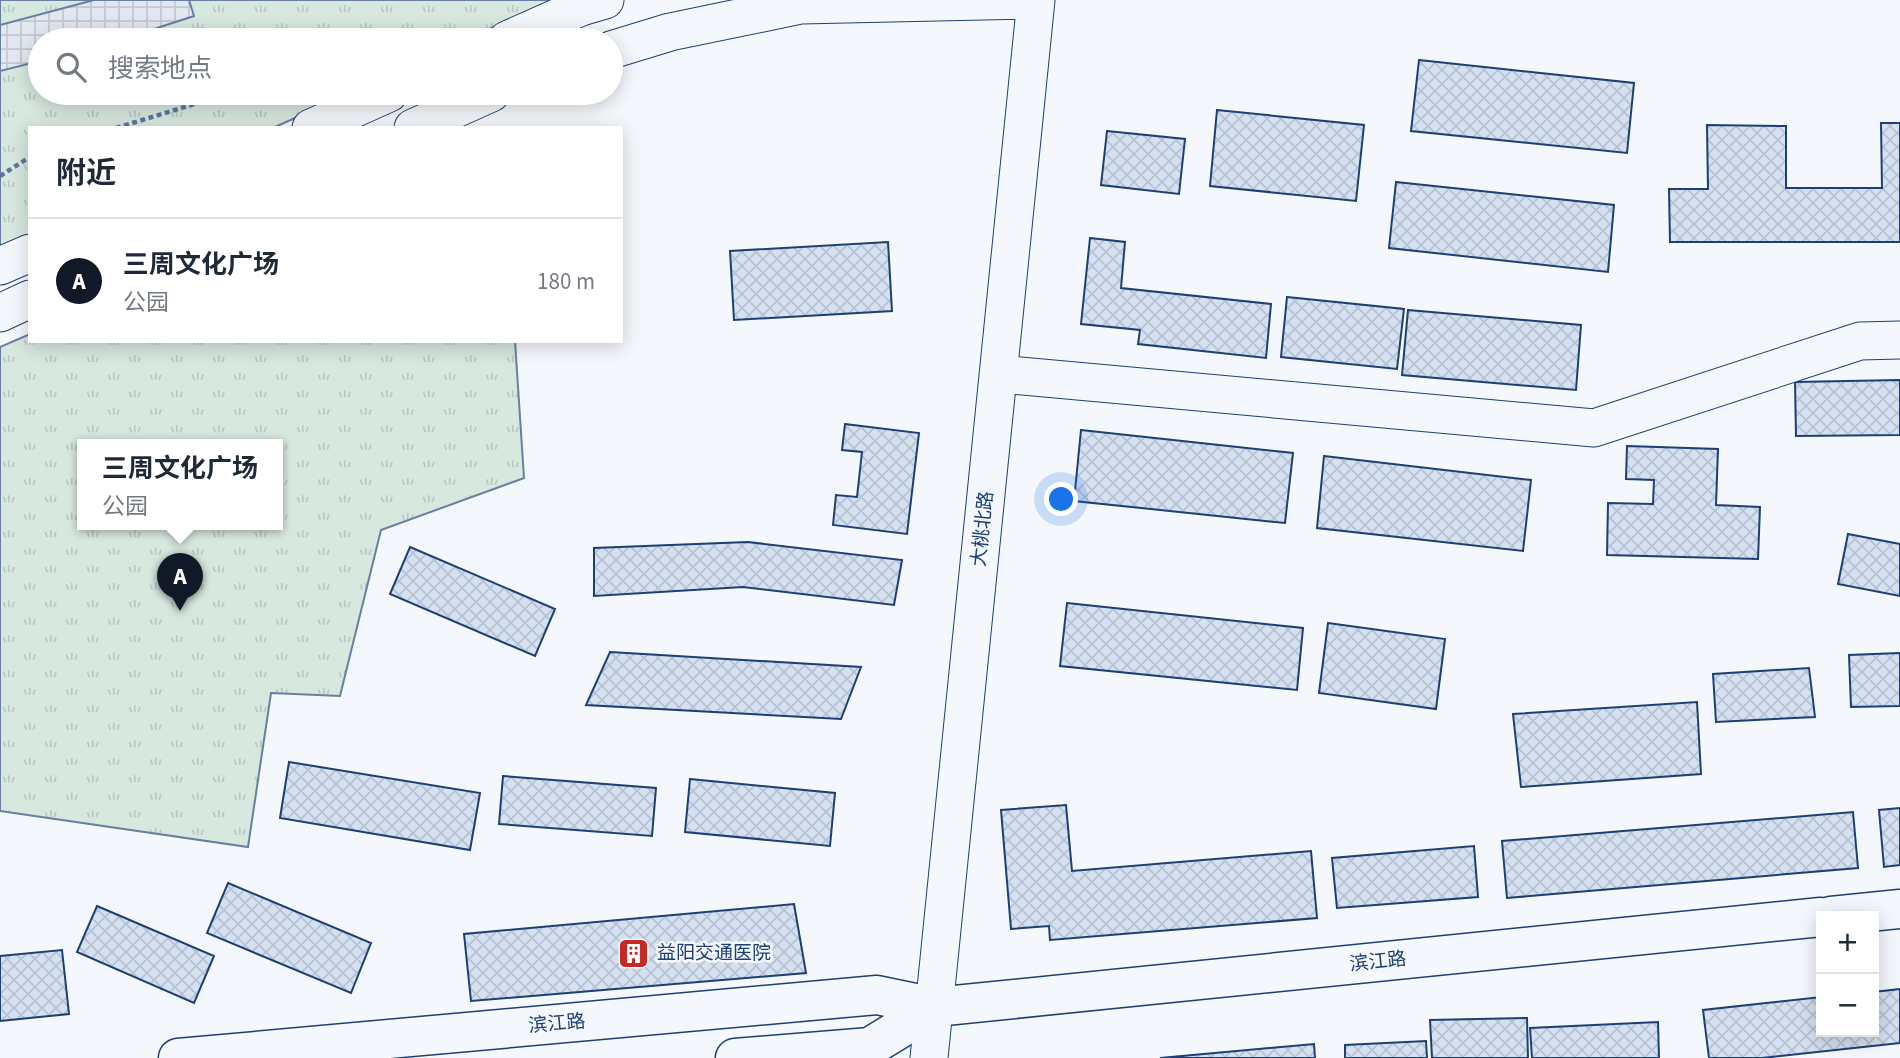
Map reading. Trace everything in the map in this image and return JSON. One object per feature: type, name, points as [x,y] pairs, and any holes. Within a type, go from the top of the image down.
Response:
[{"type":"main road","points":[[1879,911],[1900,909]]},
{"type":"main road","name":"滨江路","points":[[178,1058],[877,995],[935,1007],[1816,918]]},
{"type":"main road","name":"滨江路","points":[[735,1058],[870,1047],[935,1007]]},
{"type":"street","points":[[534,28],[581,7],[605,0]]},
{"type":"street","points":[[623,46],[670,32],[801,5],[1035,0]]},
{"type":"street","name":"大桃北路","points":[[929,1058],[1035,0]]},
{"type":"street","points":[[315,126],[362,105]]},
{"type":"street","points":[[417,126],[464,105]]},
{"type":"street","points":[[0,266],[28,254]]},
{"type":"street","points":[[0,313],[28,300]]},
{"type":"street","points":[[999,374],[1594,428],[1860,341],[1900,340]]},
{"type":"path","points":[[123,126],[191,105]]},
{"type":"path","points":[[0,176],[28,158]]},
{"type":"green space","points":[[0,0],[553,0],[491,28],[28,28],[28,105],[324,105],[277,126],[28,126],[28,240],[0,253]]},
{"type":"green space","points":[[28,335],[28,343],[515,343],[524,478],[381,530],[340,696],[271,693],[248,847],[0,811],[0,347]]},
{"type":"shaded area","points":[[94,0],[189,0],[194,16],[157,28],[28,28],[28,64],[0,71],[0,25]]},
{"type":"building","points":[[1419,60],[1634,83],[1627,153],[1411,131]]},
{"type":"building","points":[[1217,110],[1364,125],[1356,201],[1210,186]]},
{"type":"building","points":[[1881,123],[1900,123],[1900,242],[1670,242],[1669,189],[1708,189],[1707,125],[1786,126],[1786,188],[1882,188]]},
{"type":"building","points":[[1107,131],[1185,139],[1179,194],[1101,185]]},
{"type":"building","points":[[1396,182],[1614,205],[1608,272],[1389,248]]},
{"type":"building","points":[[1090,238],[1125,242],[1121,288],[1271,304],[1266,358],[1138,344],[1140,330],[1081,324]]},
{"type":"building","points":[[888,242],[892,311],[734,320],[730,251]]},
{"type":"building","points":[[1287,297],[1404,309],[1397,369],[1281,357]]},
{"type":"building","points":[[1408,310],[1581,325],[1576,390],[1402,375]]},
{"type":"building","points":[[1900,380],[1900,435],[1796,436],[1795,382]]},
{"type":"building","points":[[845,424],[919,433],[907,534],[833,525],[836,495],[857,497],[862,452],[842,450]]},
{"type":"building","points":[[1081,430],[1293,453],[1285,523],[1074,501]]},
{"type":"building","points":[[1627,446],[1718,449],[1716,505],[1760,507],[1758,559],[1607,555],[1608,503],[1653,504],[1654,480],[1626,479]]},
{"type":"building","points":[[1324,456],[1531,480],[1523,551],[1317,528]]},
{"type":"building","points":[[1848,534],[1900,544],[1900,596],[1838,584]]},
{"type":"building","points":[[748,542],[902,560],[894,605],[743,587],[594,596],[594,548]]},
{"type":"building","points":[[410,547],[555,609],[535,656],[390,594]]},
{"type":"building","points":[[1067,603],[1303,628],[1297,690],[1060,666]]},
{"type":"building","points":[[1328,623],[1445,639],[1436,709],[1319,693]]},
{"type":"building","points":[[610,652],[861,667],[841,719],[586,705]]},
{"type":"building","points":[[1900,653],[1900,706],[1851,707],[1849,655]]},
{"type":"building","points":[[1809,668],[1815,717],[1716,722],[1713,674]]},
{"type":"building","points":[[1697,702],[1701,774],[1521,787],[1513,714]]},
{"type":"building","points":[[289,762],[480,793],[470,850],[280,818]]},
{"type":"building","points":[[503,776],[656,788],[652,836],[499,824]]},
{"type":"building","points":[[690,779],[835,793],[830,846],[685,832]]},
{"type":"building","points":[[1066,805],[1072,871],[1311,851],[1317,918],[1050,940],[1049,926],[1011,929],[1001,810]]},
{"type":"building","points":[[1900,808],[1900,865],[1884,867],[1879,810]]},
{"type":"building","points":[[1853,812],[1858,868],[1507,898],[1502,841]]},
{"type":"building","points":[[1474,846],[1478,897],[1337,908],[1332,858]]},
{"type":"building","points":[[228,883],[371,943],[351,993],[207,933]]},
{"type":"building","name":"益阳交通医院","points":[[794,904],[806,973],[471,1001],[464,934]]},
{"type":"building","points":[[97,906],[214,956],[194,1003],[77,952]]},
{"type":"building","points":[[62,950],[69,1014],[0,1021],[0,956]]},
{"type":"building","points":[[1900,989],[1900,1043],[1762,1058],[1709,1058],[1703,1010],[1816,998],[1816,1037],[1879,1037],[1879,991]]},
{"type":"building","points":[[1527,1018],[1528,1058],[1432,1058],[1430,1020]]},
{"type":"building","points":[[1658,1022],[1659,1058],[1532,1058],[1530,1028]]},
{"type":"building","points":[[1426,1041],[1427,1058],[1345,1058],[1345,1045]]},
{"type":"building","points":[[1314,1044],[1315,1058],[1160,1058]]},
{"type":"place","name":"三周文化广场","points":[[180,611]]},
{"type":"place","name":"益阳交通医院","points":[[634,953]]}]
